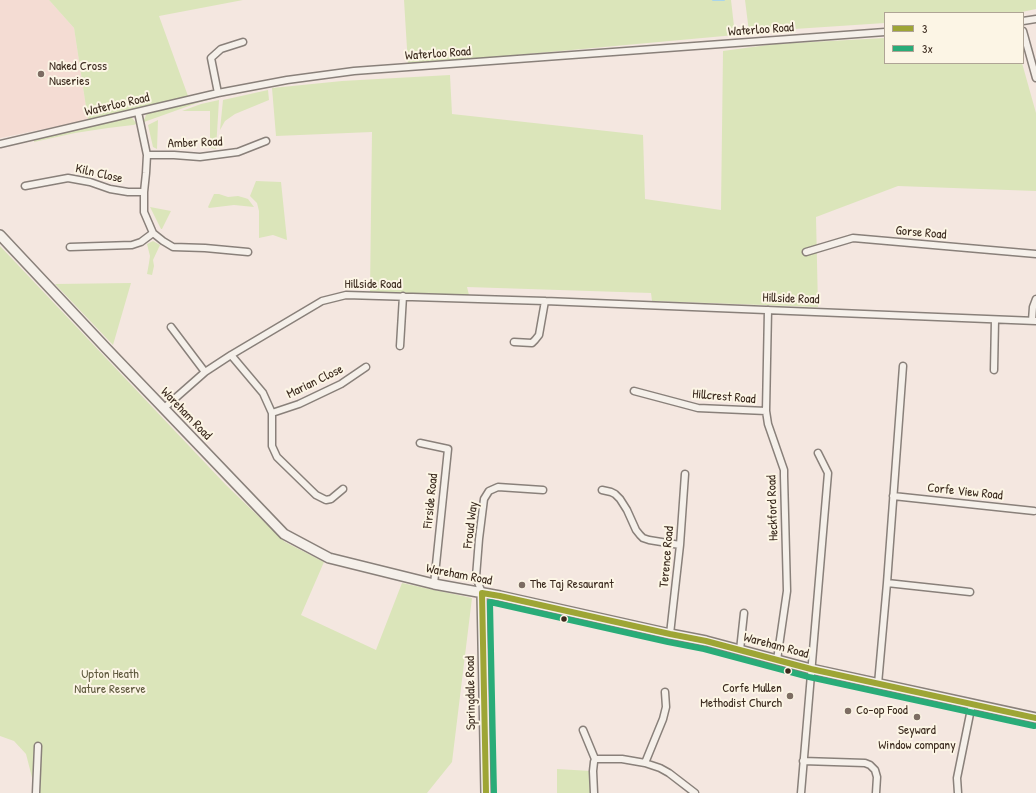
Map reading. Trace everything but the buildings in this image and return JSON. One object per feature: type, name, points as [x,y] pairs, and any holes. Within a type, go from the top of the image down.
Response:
[{"type":"street","points":[[1024,21],[1036,18]]},
{"type":"street","name":"Waterloo Road","points":[[0,144],[218,93],[287,80],[354,71],[884,32]]},
{"type":"street","points":[[1024,35],[1036,78]]},
{"type":"street","points":[[218,93],[211,58],[221,49],[243,42]]},
{"type":"street","points":[[138,112],[146,155],[144,212],[153,233],[173,247],[248,252]]},
{"type":"street","name":"Amber Road","points":[[146,155],[200,156],[238,152],[266,141]]},
{"type":"street","name":"Kiln Close","points":[[25,186],[68,178],[90,182],[110,189],[128,192],[144,192]]},
{"type":"street","points":[[70,247],[132,245],[141,242],[153,233]]},
{"type":"street","name":"Wareham Road","points":[[0,235],[163,409],[284,534],[329,558],[434,584],[507,597],[706,641],[811,669],[1036,718]]},
{"type":"street","name":"Gorse Road","points":[[806,252],[853,238],[1036,254]]},
{"type":"street","name":"Hillside Road","points":[[163,409],[205,372],[231,355],[322,301],[346,294],[1034,321]]},
{"type":"street","points":[[400,346],[403,296]]},
{"type":"street","points":[[1034,321],[1033,307],[1036,299]]},
{"type":"street","points":[[514,342],[532,343],[539,335],[545,301]]},
{"type":"street","name":"Heckford Road","points":[[768,310],[766,411],[768,424],[784,470],[787,591],[777,660]]},
{"type":"street","points":[[994,370],[995,320]]},
{"type":"street","points":[[171,327],[205,372]]},
{"type":"street","points":[[231,355],[263,393],[272,413],[272,446],[277,458],[316,496],[326,500],[331,499],[343,489]]},
{"type":"street","points":[[878,684],[903,366]]},
{"type":"street","name":"Marian Close","points":[[272,413],[299,404],[341,384],[366,367]]},
{"type":"street","name":"Hillcrest Road","points":[[634,391],[698,408],[766,411]]},
{"type":"street","name":"Firside Road","points":[[420,443],[448,449],[434,584]]},
{"type":"street","points":[[801,793],[828,473],[818,453]]},
{"type":"street","name":"Terence Road","points":[[670,634],[680,545],[685,474]]},
{"type":"street","points":[[684,481],[692,481]]},
{"type":"street","name":"Froud Way","points":[[482,593],[476,577],[484,499],[489,492],[498,487],[543,490]]},
{"type":"street","points":[[602,490],[616,494],[636,530],[643,538],[680,545]]},
{"type":"street","name":"Corfe View Road","points":[[893,496],[1034,510]]},
{"type":"street","points":[[887,583],[970,592]]},
{"type":"street","name":"Springdale Road","points":[[482,593],[486,793]]},
{"type":"street","points":[[740,650],[744,613]]},
{"type":"street","points":[[645,763],[663,719],[666,708],[665,692]]},
{"type":"street","points":[[958,793],[957,778],[972,704]]},
{"type":"street","points":[[583,730],[595,759],[593,771],[594,793]]},
{"type":"street","points":[[36,793],[38,746]]},
{"type":"street","points":[[595,759],[622,759],[645,763],[660,768],[696,793]]},
{"type":"street","points":[[803,761],[870,765],[877,777],[876,793]]},
{"type":"shaded area","name":"Naked Cross Nuseries","points":[[0,0],[49,0],[74,28],[88,120],[0,138]]},
{"type":"green space","points":[[49,0],[243,0],[159,16],[188,96],[88,120],[74,28]]},
{"type":"green space","points":[[404,0],[731,0],[735,35],[408,65]]},
{"type":"green space","points":[[745,0],[1036,0],[1036,9],[1022,12],[884,12],[884,23],[749,32]]},
{"type":"green space","points":[[884,38],[884,64],[1022,64],[1036,113],[1036,191],[898,186],[816,217],[818,307],[652,301],[651,293],[467,287],[469,295],[370,292],[372,132],[276,136],[272,88],[342,81],[450,75],[452,114],[643,135],[645,199],[721,210],[723,51],[775,44]]},
{"type":"green space","points":[[268,90],[269,100],[235,114],[225,121],[220,130],[223,100]]},
{"type":"green space","points":[[220,94],[219,97],[200,102],[144,122],[146,115],[151,112]]},
{"type":"green space","points":[[219,100],[216,149],[210,148],[210,111],[182,111],[201,104]]},
{"type":"green space","points":[[127,117],[132,118],[137,124],[75,133],[34,142],[34,140]]},
{"type":"green space","points":[[158,120],[157,149],[153,147],[148,125]]},
{"type":"green space","points":[[256,181],[281,182],[287,240],[273,235],[259,238],[259,211],[257,203],[250,196]]},
{"type":"green space","points":[[214,194],[245,198],[248,199],[254,207],[234,205],[209,208],[208,207]]},
{"type":"green space","points":[[150,207],[171,211],[162,229],[161,229]]},
{"type":"green space","points":[[153,241],[160,245],[153,260],[154,266],[152,275],[147,274],[150,256],[147,244]]},
{"type":"green space","name":"Upton Heath Nature Reserve","points":[[0,246],[226,485],[285,542],[324,562],[301,615],[376,650],[402,583],[472,598],[452,762],[427,793],[36,793],[26,754],[14,741],[0,736]]},
{"type":"green space","points":[[131,283],[113,345],[55,284]]},
{"type":"green space","points":[[557,769],[591,771],[591,793],[557,793]]},
{"type":"waterway","points":[[713,0],[724,0]]},
{"type":"transit line","name":"3","points":[[482,593],[706,641],[811,669],[1036,718]]},
{"type":"transit line","name":"3","points":[[482,593],[486,793]]},
{"type":"transit line","name":"3x","points":[[494,793],[490,602],[704,649],[809,677],[1034,726]]},
{"type":"place","name":"Naked Cross Nuseries","points":[[41,74]]},
{"type":"place","name":"The Taj Resaurant","points":[[522,585]]},
{"type":"place","name":"Corfe Mullen Methodist Church","points":[[790,696]]},
{"type":"place","name":"Co-op Food","points":[[848,711]]},
{"type":"place","name":"Seyward Window company","points":[[917,717]]}]
